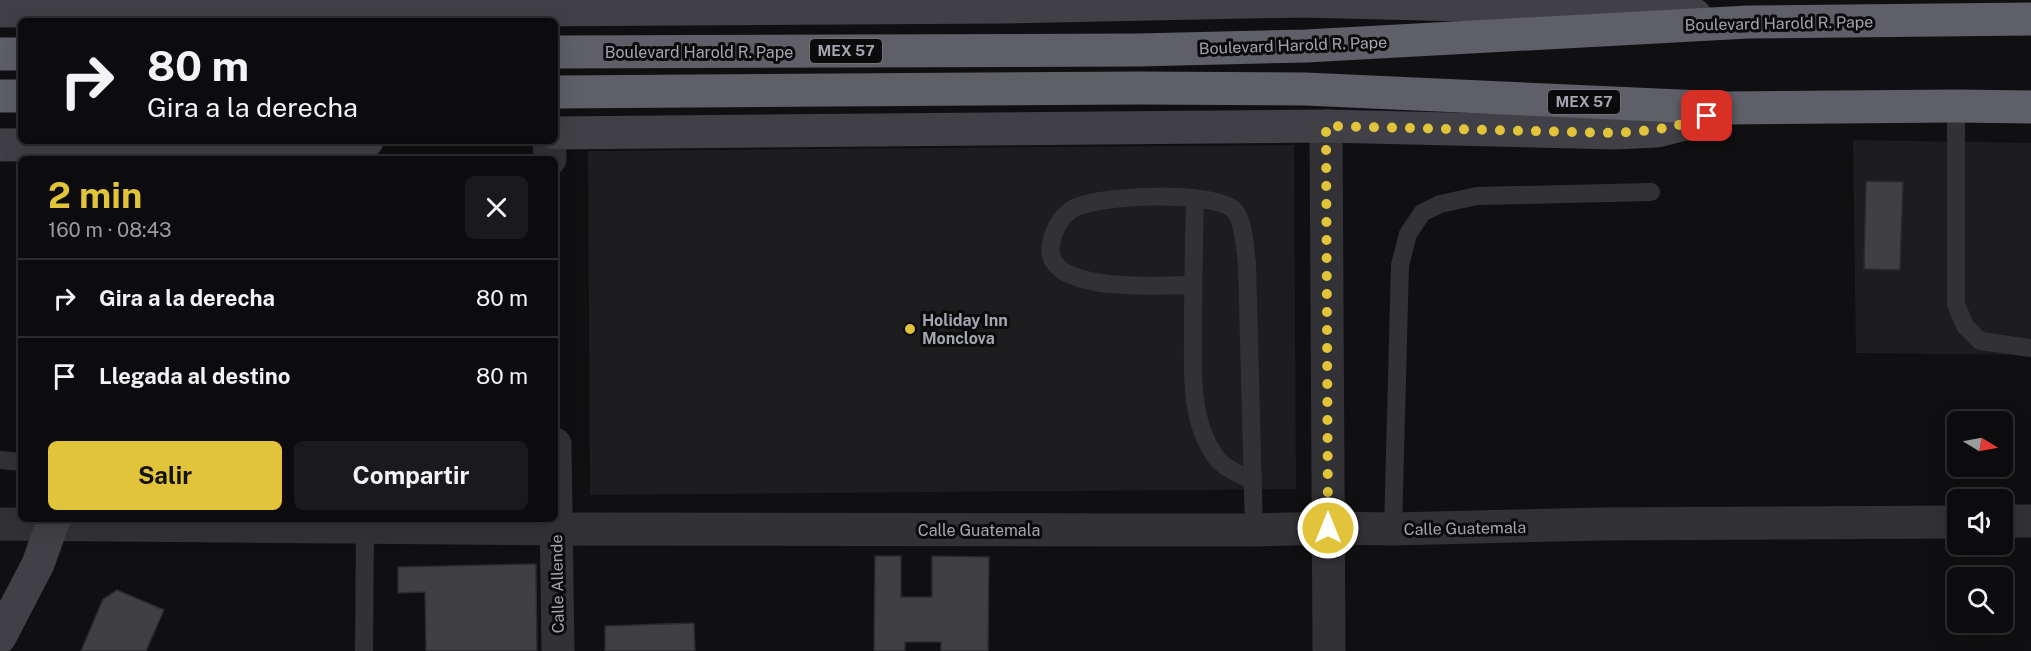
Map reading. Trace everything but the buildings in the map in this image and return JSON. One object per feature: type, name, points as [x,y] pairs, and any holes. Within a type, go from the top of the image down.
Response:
[{"type":"highway","name":"Boulevard Harold R. Pape","points":[[558,52],[1138,50],[1306,46],[1748,22],[2031,19]]},
{"type":"highway","points":[[0,54],[18,54]]},
{"type":"highway","name":"MEX 57","points":[[558,92],[1305,89],[1725,108],[2031,107]]},
{"type":"highway","points":[[0,96],[18,96]]},
{"type":"street","points":[[0,11],[70,15],[185,5],[348,6],[431,16],[521,5],[1004,8],[1302,0],[1672,12],[1748,22]]},
{"type":"street","points":[[558,133],[1326,126],[1614,133],[1657,131],[1689,123],[1725,108]]},
{"type":"street","points":[[1326,126],[1329,651]]},
{"type":"street","points":[[0,145],[120,148],[261,144]]},
{"type":"street","points":[[2013,522],[2031,521]]},
{"type":"street","name":"Calle Guatemala","points":[[0,524],[36,522]]},
{"type":"street","points":[[0,637],[38,564],[54,522]]},
{"type":"street","name":"Calle Guatemala","points":[[106,522],[556,529],[1254,530],[1601,524],[1947,522]]},
{"type":"street","name":"Calle Allende","points":[[556,522],[558,651]]},
{"type":"lane","points":[[1956,106],[1956,304],[1965,326],[1980,340],[2031,348]]},
{"type":"lane","points":[[1394,529],[1400,265],[1408,234],[1422,213],[1440,204],[1477,196],[1652,192]]},
{"type":"lane","points":[[1192,285],[1125,285],[1069,276],[1054,265],[1050,248],[1054,228],[1071,211],[1085,204],[1112,198],[1195,198],[1226,204],[1236,212],[1242,230],[1247,264],[1254,530]]},
{"type":"lane","points":[[1195,198],[1192,285],[1195,401],[1203,435],[1216,458],[1230,469],[1253,481]]},
{"type":"lane","points":[[0,460],[18,462]]},
{"type":"lane","points":[[364,651],[365,527]]},
{"type":"shaded area","points":[[1853,140],[2031,143],[2031,355],[1856,353]]},
{"type":"shaded area","points":[[1294,145],[1296,489],[590,495],[588,151]]},
{"type":"place","name":"Holiday Inn Monclova","points":[[910,329]]},
{"type":"route","points":[[1328,528],[1326,126],[1614,133],[1657,131],[1707,116]]}]
